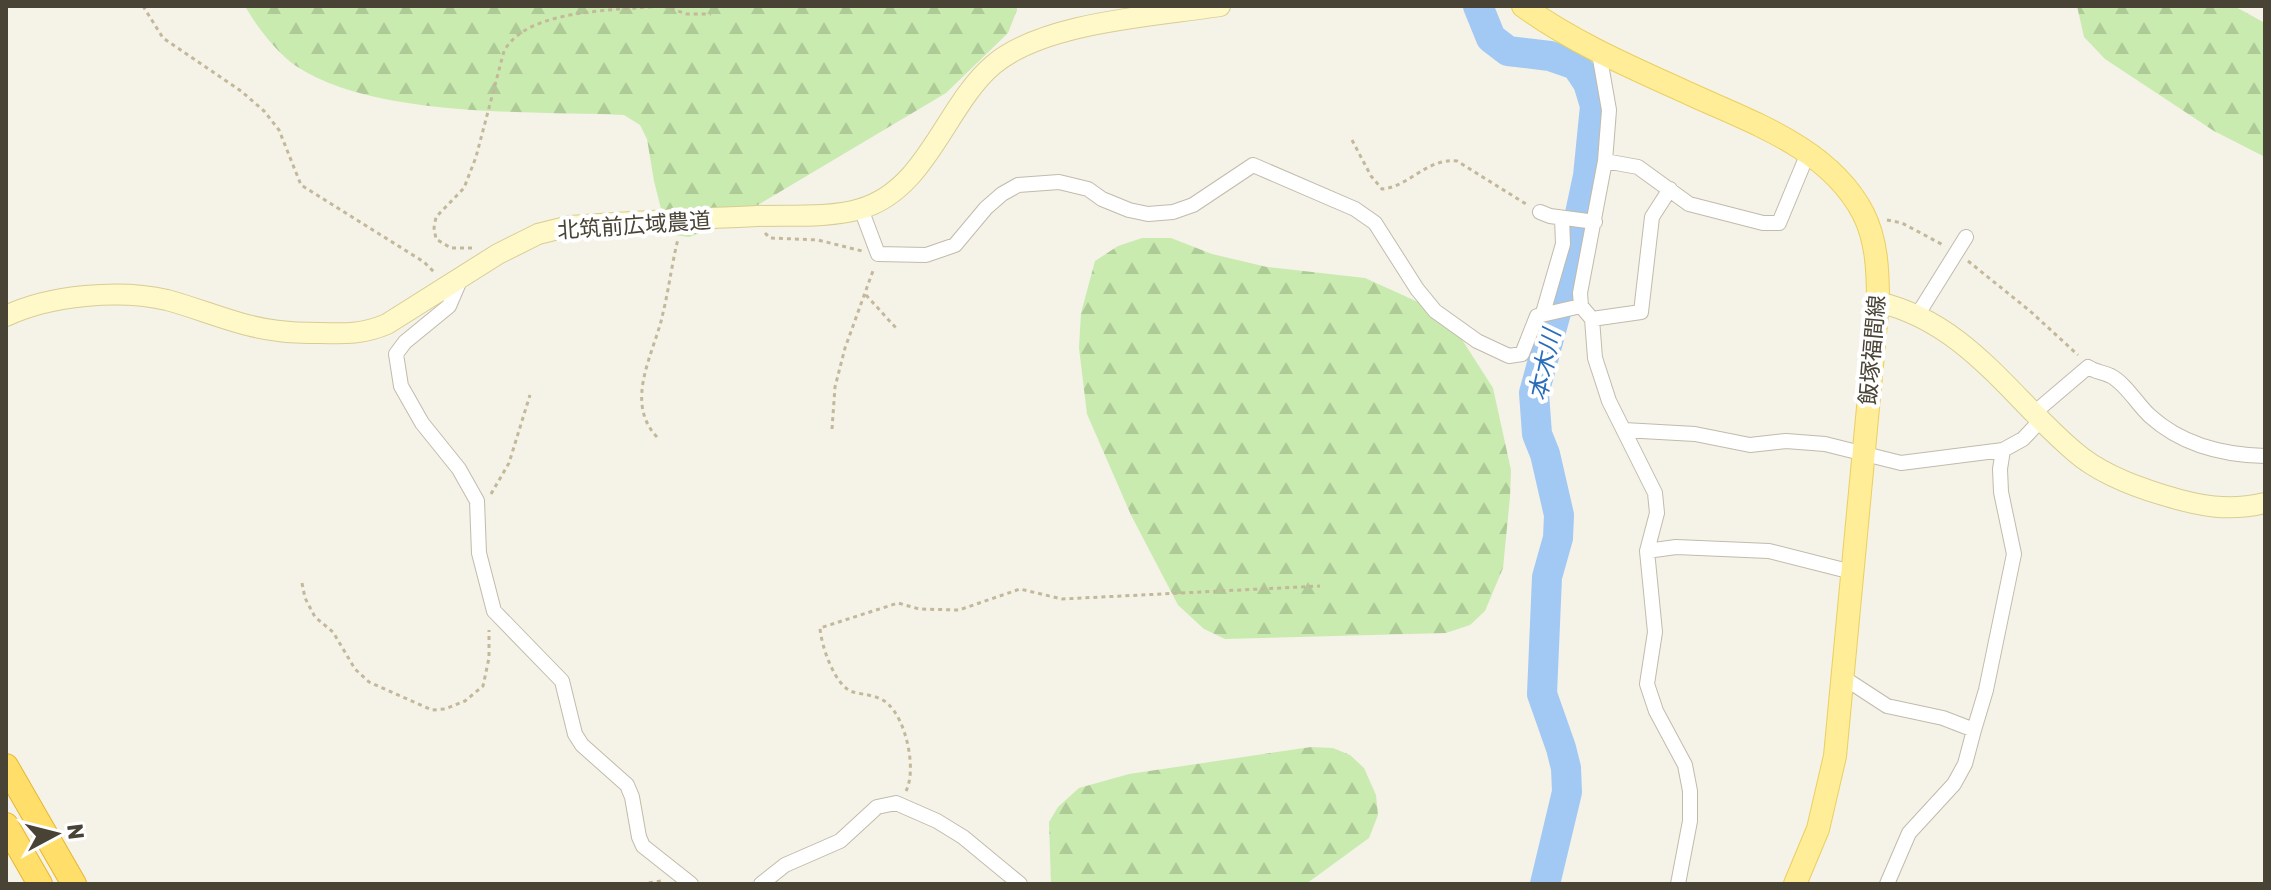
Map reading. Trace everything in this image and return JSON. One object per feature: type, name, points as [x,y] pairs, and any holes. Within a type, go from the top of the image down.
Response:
[{"type":"highway","points":[[6,766],[74,884]]},
{"type":"highway","points":[[6,825],[40,884]]},
{"type":"main road","name":"飯塚福間線","points":[[1523,6],[1599,53],[1767,130],[1808,153],[1832,172],[1864,214],[1876,254],[1878,302],[1835,756],[1826,801],[1808,858],[1795,884]]},
{"type":"street","name":"北筑前広域農道","points":[[6,316],[19,310],[72,299],[119,293],[165,300],[276,331],[369,332],[387,324],[498,254],[538,234],[570,226],[812,215],[861,209],[898,187],[912,174],[978,80],[1011,52],[1031,43],[1098,24],[1220,6]]},
{"type":"street","points":[[1599,53],[1609,110],[1605,161],[1580,293],[1581,306],[1592,319],[1595,358],[1609,401],[1655,493],[1657,513],[1647,551],[1655,632],[1647,684],[1656,711],[1685,765],[1690,791],[1690,821],[1678,884]]},
{"type":"street","points":[[1605,161],[1638,167],[1689,204],[1763,223],[1779,223],[1808,153]]},
{"type":"street","points":[[861,209],[878,254],[926,255],[955,245],[986,208],[1018,185],[1059,182],[1088,189],[1102,199],[1129,210],[1148,214],[1173,212],[1193,205],[1253,165],[1355,209],[1375,223],[1417,289],[1435,311],[1477,341],[1509,356],[1522,354],[1537,316],[1581,306]]},
{"type":"street","points":[[1592,319],[1641,312],[1652,217],[1670,189]]},
{"type":"street","points":[[1540,212],[1595,222]]},
{"type":"street","points":[[1543,313],[1563,244],[1562,218]]},
{"type":"street","points":[[1918,314],[1966,237]]},
{"type":"street","points":[[455,282],[449,306],[405,342],[396,354],[401,386],[422,423],[459,469],[478,502],[479,553],[494,611],[562,681],[571,722],[582,745],[627,785],[643,846],[691,884]]},
{"type":"street","points":[[1878,302],[1918,314],[1977,355],[2078,455],[2141,488],[2201,507],[2225,509],[2265,503]]},
{"type":"street","points":[[1624,430],[1695,434],[1750,445],[1786,441],[1825,444],[1901,463],[2003,450],[2023,439],[2037,417],[2088,367],[2096,373],[2112,376],[2165,427],[2215,451],[2265,456]]},
{"type":"street","points":[[1887,884],[1909,833],[1954,784],[1965,764],[1986,690],[2014,554],[2001,492],[2003,450]]},
{"type":"street","points":[[1647,551],[1676,547],[1769,551],[1852,572]]},
{"type":"street","points":[[1841,676],[1887,706],[1943,718],[1974,730]]},
{"type":"street","points":[[761,884],[785,865],[840,841],[877,807],[896,803],[937,821],[963,837],[1020,884]]},
{"type":"path","points":[[143,6],[163,38],[241,91],[264,111],[279,130],[301,185],[455,282]]},
{"type":"path","points":[[473,248],[451,248],[436,239],[436,217],[464,188],[476,157],[504,51],[512,37],[550,18],[661,6],[687,14],[711,14]]},
{"type":"path","points":[[1352,140],[1371,176],[1382,189],[1392,188],[1444,159],[1457,161],[1540,212]]},
{"type":"path","points":[[1864,214],[1902,223],[1956,252],[2030,311],[2088,367]]},
{"type":"path","points":[[755,216],[760,229],[770,238],[818,240],[878,254],[845,348],[835,387],[832,429]]},
{"type":"path","points":[[657,437],[646,426],[641,389],[643,374],[656,341],[682,219]]},
{"type":"path","points":[[866,295],[896,328]]},
{"type":"path","points":[[478,502],[493,492],[509,463],[530,395]]},
{"type":"path","points":[[302,583],[305,598],[315,617],[333,632],[355,669],[369,682],[432,710],[445,709],[465,701],[483,686],[489,658],[489,626],[494,611]]},
{"type":"path","points":[[896,803],[909,788],[913,764],[904,733],[888,704],[870,695],[849,691],[841,683],[821,641],[820,628],[898,603],[919,609],[959,610],[1020,589],[1062,599],[1320,586]]},
{"type":"path","points":[[641,884],[663,880]]},
{"type":"green space","points":[[245,6],[1017,6],[1017,10],[1008,33],[946,93],[726,224],[689,237],[675,235],[664,221],[647,139],[640,125],[624,115],[454,108],[367,95],[328,83],[296,66],[268,39]]},
{"type":"green space","points":[[2077,6],[2234,6],[2265,23],[2265,157],[2214,131],[2105,59],[2084,37]]},
{"type":"green space","points":[[1142,238],[1171,238],[1212,254],[1267,267],[1365,278],[1429,307],[1461,338],[1493,388],[1511,470],[1503,568],[1485,611],[1470,625],[1446,633],[1225,639],[1204,629],[1178,605],[1131,515],[1087,414],[1079,348],[1081,313],[1095,261],[1118,246]]},
{"type":"green space","points":[[1311,747],[1333,748],[1350,755],[1364,768],[1376,795],[1378,815],[1369,838],[1306,884],[1051,884],[1049,822],[1058,807],[1079,788],[1129,774]]},
{"type":"waterway","name":"本木川","points":[[1478,6],[1491,38],[1508,51],[1550,56],[1576,65],[1588,83],[1595,106],[1588,176],[1569,265],[1534,393],[1537,434],[1545,454],[1559,515],[1558,538],[1547,577],[1542,694],[1561,748],[1567,792],[1545,884]]}]
